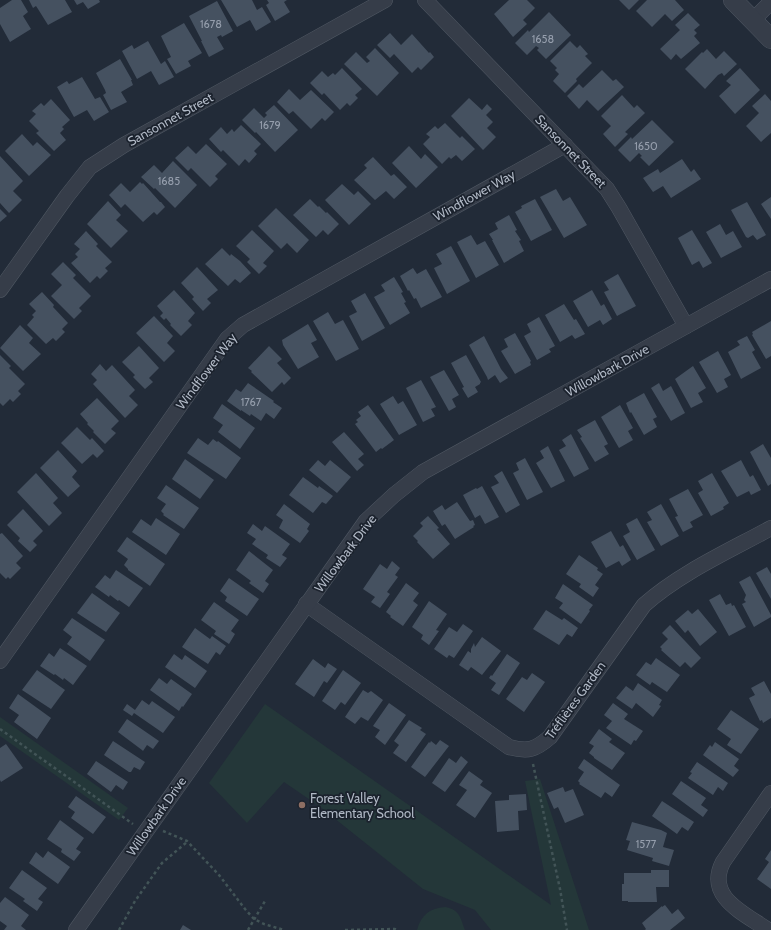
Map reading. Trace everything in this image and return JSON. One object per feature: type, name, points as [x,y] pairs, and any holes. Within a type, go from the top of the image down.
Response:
[{"type":"street","name":"Sansonnet Street","points":[[0,290],[67,196],[90,167],[124,145],[385,0]]},
{"type":"street","name":"Sansonnet Street","points":[[425,0],[607,189],[620,208],[686,326]]},
{"type":"street","points":[[733,0],[771,39]]},
{"type":"street","points":[[753,20],[771,2]]},
{"type":"street","name":"Windflower Way","points":[[0,661],[228,339],[243,325],[565,145]]},
{"type":"street","name":"Willowbark Drive","points":[[76,930],[366,521],[394,495],[423,472],[771,279]]},
{"type":"street","name":"Tréflières Garden","points":[[530,750],[541,745],[550,737],[644,605],[675,581],[771,528]]},
{"type":"street","points":[[306,604],[509,748],[530,750]]},
{"type":"street","points":[[768,930],[728,902],[720,892],[717,881],[718,871],[723,862],[771,793]]},
{"type":"path","points":[[0,729],[147,829],[187,841],[219,875],[254,919],[264,924],[284,930]]},
{"type":"path","points":[[530,750],[560,889],[566,930]]},
{"type":"path","points":[[119,930],[135,901],[162,863],[187,841]]},
{"type":"path","points":[[248,930],[265,901]]},
{"type":"path","points":[[345,930],[396,928],[397,930]]},
{"type":"shaded area","points":[[265,704],[551,905],[525,781],[540,779],[589,930],[491,930],[475,910],[423,889],[319,806],[284,782],[247,823],[209,783]]},
{"type":"shaded area","points":[[0,717],[128,808],[119,820],[0,736]]},
{"type":"shaded area","points":[[445,907],[457,912],[465,930],[417,930],[421,920],[427,913],[435,909]]},
{"type":"building","points":[[12,0],[21,0],[28,12],[23,16],[31,29],[10,42],[0,24],[0,8]]},
{"type":"building","points":[[29,0],[65,0],[72,12],[48,25],[36,6],[33,8]]},
{"type":"building","points":[[74,0],[99,0],[100,2],[88,9],[83,2],[77,5]]},
{"type":"building","points":[[221,0],[252,0],[257,10],[262,7],[271,22],[256,31],[250,20],[237,27]]},
{"type":"building","points":[[267,0],[287,0],[284,2],[290,12],[275,21],[266,5],[269,3]]},
{"type":"building","points":[[509,0],[527,0],[535,8],[523,20],[527,24],[513,37],[494,14]]},
{"type":"building","points":[[619,0],[639,0],[629,10]]},
{"type":"building","points":[[647,0],[675,0],[684,10],[672,21],[665,14],[652,27],[636,11]]},
{"type":"building","points":[[217,1],[233,31],[222,37],[221,35],[217,37],[224,49],[209,57],[189,16]]},
{"type":"building","points":[[549,12],[571,35],[546,59],[537,50],[539,48],[536,46],[527,55],[515,43],[528,30],[529,32]]},
{"type":"building","points":[[688,13],[700,25],[694,30],[697,33],[694,36],[700,43],[681,59],[676,54],[671,60],[660,49],[680,30],[675,25]]},
{"type":"building","points":[[184,23],[202,53],[188,61],[191,66],[176,74],[167,59],[171,57],[161,36]]},
{"type":"building","points":[[390,33],[401,45],[412,34],[434,57],[421,70],[418,67],[412,73],[394,54],[390,58],[377,45]]},
{"type":"building","points":[[148,41],[161,64],[165,61],[174,77],[159,85],[151,71],[137,79],[122,51],[132,45],[134,49]]},
{"type":"building","points":[[570,41],[577,48],[580,45],[588,54],[585,56],[592,63],[565,93],[553,81],[559,74],[555,70],[557,68],[550,61]]},
{"type":"building","points":[[375,48],[399,73],[377,96],[344,64],[356,52],[367,63],[370,61],[366,57]]},
{"type":"building","points":[[707,49],[716,59],[724,51],[737,64],[724,76],[722,73],[718,75],[705,89],[685,69]]},
{"type":"building","points":[[120,59],[132,80],[133,85],[121,92],[127,102],[111,110],[103,95],[106,93],[105,90],[96,73]]},
{"type":"building","points":[[342,68],[362,89],[355,95],[358,98],[350,106],[347,103],[340,110],[324,93],[322,95],[310,83],[322,71],[328,77],[333,73],[335,75]]},
{"type":"building","points":[[740,68],[760,90],[735,114],[719,96],[731,85],[726,81]]},
{"type":"building","points":[[602,70],[613,81],[616,79],[624,87],[598,111],[587,100],[579,109],[567,96],[579,84],[583,88]]},
{"type":"building","points":[[82,77],[95,99],[100,97],[109,112],[94,121],[87,110],[74,117],[57,87],[67,81],[69,84]]},
{"type":"building","points":[[289,89],[300,100],[311,90],[334,112],[325,121],[322,118],[311,129],[293,111],[289,114],[277,102]]},
{"type":"building","points":[[765,94],[771,101],[771,133],[761,142],[746,126],[759,113],[752,106]]},
{"type":"building","points":[[622,95],[634,108],[637,105],[645,113],[625,132],[628,134],[615,147],[603,134],[611,126],[601,116]]},
{"type":"building","points":[[469,98],[482,110],[487,104],[492,109],[486,115],[493,122],[487,128],[496,137],[483,150],[451,116]]},
{"type":"building","points":[[51,99],[70,120],[62,127],[64,129],[60,133],[66,140],[54,151],[36,133],[39,131],[29,121],[36,114],[32,111],[41,103],[44,106]]},
{"type":"building","points":[[274,105],[298,130],[275,152],[242,120],[254,108],[264,118],[267,115],[265,113]]},
{"type":"building","points":[[652,120],[674,142],[649,166],[640,157],[642,156],[639,153],[630,162],[618,150]]},
{"type":"building","points":[[445,123],[460,138],[462,136],[475,149],[462,161],[456,155],[451,159],[449,157],[442,164],[423,144],[430,137],[426,134],[435,126],[438,129]]},
{"type":"building","points":[[241,125],[261,144],[254,151],[257,154],[249,163],[245,159],[239,166],[223,150],[221,152],[209,139],[221,127],[227,134],[232,129],[234,132]]},
{"type":"building","points":[[22,134],[33,146],[37,142],[51,155],[29,176],[5,151]]},
{"type":"building","points":[[206,144],[227,164],[215,176],[218,179],[210,187],[191,168],[188,171],[175,158],[188,146],[196,154]]},
{"type":"building","points":[[409,146],[421,159],[425,154],[438,167],[416,188],[392,163]]},
{"type":"building","points":[[0,156],[23,181],[13,191],[22,200],[9,213],[0,203]]},
{"type":"building","points":[[373,157],[391,176],[394,174],[407,187],[394,199],[386,191],[375,200],[354,180],[367,168],[364,165]]},
{"type":"building","points":[[682,159],[691,172],[694,169],[701,179],[671,198],[663,186],[653,192],[643,178],[658,169],[660,173]]},
{"type":"building","points":[[173,161],[197,185],[175,208],[155,188],[154,189],[141,177],[154,165],[162,173]]},
{"type":"building","points":[[140,182],[142,184],[143,183],[165,207],[157,215],[154,212],[143,222],[125,204],[121,208],[109,195],[121,183],[130,192]]},
{"type":"building","points":[[342,184],[354,195],[358,191],[371,204],[349,225],[325,200]]},
{"type":"building","points":[[556,189],[563,201],[570,197],[587,225],[564,238],[540,197]]},
{"type":"building","points":[[771,197],[771,219],[761,204]]},
{"type":"building","points":[[310,199],[318,207],[319,206],[326,213],[327,212],[339,224],[328,235],[323,230],[316,237],[293,215]]},
{"type":"building","points":[[535,199],[552,230],[531,241],[515,212],[522,208],[521,206]]},
{"type":"building","points":[[108,201],[121,215],[116,220],[128,231],[111,248],[87,224]]},
{"type":"building","points":[[747,202],[766,235],[757,240],[753,235],[748,238],[746,237],[731,210]]},
{"type":"building","points":[[276,208],[309,240],[297,253],[287,243],[281,249],[258,226]]},
{"type":"building","points":[[0,209],[7,216],[0,222]]},
{"type":"building","points":[[509,215],[517,230],[515,231],[521,240],[519,241],[524,251],[504,263],[489,234],[498,229],[495,223]]},
{"type":"building","points":[[720,224],[726,235],[733,231],[742,247],[721,258],[706,232]]},
{"type":"building","points":[[252,230],[274,251],[263,263],[267,266],[259,274],[247,262],[250,259],[236,246]]},
{"type":"building","points":[[692,230],[712,263],[703,268],[699,261],[692,265],[678,238]]},
{"type":"building","points":[[86,231],[98,244],[96,246],[112,262],[105,268],[108,271],[100,279],[97,276],[90,283],[71,263],[78,257],[75,254],[80,249],[74,244]]},
{"type":"building","points":[[471,235],[477,245],[485,241],[499,265],[476,278],[457,242]]},
{"type":"building","points":[[451,246],[470,281],[447,294],[434,268],[442,264],[436,254]]},
{"type":"building","points":[[222,248],[230,256],[231,254],[240,261],[251,273],[240,283],[235,279],[228,286],[205,264]]},
{"type":"building","points":[[63,262],[76,275],[73,278],[91,296],[79,308],[82,311],[74,319],[51,296],[62,285],[51,274]]},
{"type":"building","points":[[197,267],[218,290],[207,299],[211,303],[203,311],[192,299],[194,297],[181,283]]},
{"type":"building","points":[[413,268],[417,274],[426,269],[442,297],[421,308],[416,298],[414,299],[409,290],[408,291],[400,276]]},
{"type":"building","points":[[618,274],[636,306],[617,316],[604,292],[609,290],[604,282]]},
{"type":"building","points":[[394,277],[403,292],[401,293],[406,302],[404,303],[410,313],[390,325],[374,297],[385,291],[381,285]]},
{"type":"building","points":[[174,290],[195,313],[188,321],[192,325],[181,336],[170,325],[171,324],[166,318],[164,320],[160,316],[163,313],[157,306]]},
{"type":"building","points":[[592,290],[601,306],[604,304],[612,319],[603,325],[600,320],[588,327],[573,301]]},
{"type":"building","points":[[42,292],[54,305],[53,307],[68,323],[62,329],[65,332],[56,341],[53,338],[46,344],[27,325],[34,317],[32,315],[36,311],[29,304]]},
{"type":"building","points":[[365,293],[385,328],[362,341],[349,316],[357,312],[351,301]]},
{"type":"building","points":[[564,304],[574,320],[576,319],[585,334],[575,339],[572,335],[560,342],[545,315]]},
{"type":"building","points":[[328,312],[335,324],[343,320],[359,349],[336,361],[313,321]]},
{"type":"building","points":[[154,316],[173,336],[167,343],[175,351],[164,362],[136,333]]},
{"type":"building","points":[[539,317],[555,346],[549,349],[551,352],[537,360],[524,336],[531,332],[527,324]]},
{"type":"building","points":[[771,321],[771,356],[766,359],[752,335],[752,332]]},
{"type":"building","points":[[308,324],[317,340],[311,343],[319,357],[298,369],[283,345],[282,340]]},
{"type":"building","points":[[20,325],[33,338],[29,343],[41,354],[23,371],[0,348]]},
{"type":"building","points":[[515,333],[531,361],[531,365],[515,374],[501,351],[508,347],[504,339]]},
{"type":"building","points":[[484,336],[501,369],[508,378],[500,383],[495,375],[488,380],[469,345]]},
{"type":"building","points":[[747,336],[755,350],[752,352],[761,368],[741,379],[728,352],[740,345],[737,341]]},
{"type":"building","points":[[139,346],[159,368],[149,378],[153,382],[145,389],[133,377],[135,375],[122,362]]},
{"type":"building","points":[[269,346],[282,359],[277,363],[291,378],[284,385],[282,382],[272,392],[248,368]]},
{"type":"building","points":[[718,351],[731,375],[724,379],[728,387],[717,393],[699,362]]},
{"type":"building","points":[[0,355],[11,366],[9,368],[25,384],[18,391],[21,394],[13,402],[10,399],[3,406],[0,403]]},
{"type":"building","points":[[466,355],[481,382],[475,387],[478,392],[468,398],[462,388],[464,387],[451,363]]},
{"type":"building","points":[[100,364],[106,371],[112,365],[135,390],[129,396],[138,405],[125,418],[93,384],[97,380],[91,374]]},
{"type":"building","points":[[693,366],[706,388],[698,393],[703,402],[691,408],[675,379]]},
{"type":"building","points":[[444,370],[459,395],[452,399],[456,407],[449,411],[430,377]]},
{"type":"building","points":[[421,380],[436,407],[431,409],[435,416],[423,422],[406,388]]},
{"type":"building","points":[[248,383],[282,408],[274,419],[266,413],[261,421],[251,414],[250,416],[241,411],[227,401],[236,389],[241,392]]},
{"type":"building","points":[[659,383],[663,391],[671,386],[685,413],[671,421],[651,388]]},
{"type":"building","points":[[644,393],[657,417],[653,419],[657,427],[644,435],[631,412],[630,413],[626,403]]},
{"type":"building","points":[[393,396],[398,404],[403,401],[417,425],[399,435],[380,404]]},
{"type":"building","points":[[97,398],[119,421],[111,429],[116,433],[105,444],[93,432],[94,431],[80,414]]},
{"type":"building","points":[[222,404],[255,428],[240,449],[218,432],[223,425],[213,418]]},
{"type":"building","points":[[368,405],[394,440],[376,452],[355,424],[358,422],[356,420],[361,416],[358,412]]},
{"type":"building","points":[[620,405],[633,428],[628,431],[633,440],[619,448],[601,417]]},
{"type":"building","points":[[595,420],[608,444],[604,446],[609,454],[595,462],[580,438],[582,437],[577,430]]},
{"type":"building","points":[[77,427],[90,440],[92,438],[104,451],[97,458],[93,454],[82,464],[61,443]]},
{"type":"building","points":[[344,432],[364,454],[358,459],[364,465],[357,471],[332,442]]},
{"type":"building","points":[[571,434],[589,469],[574,477],[559,450],[566,446],[562,440]]},
{"type":"building","points":[[198,438],[208,445],[213,439],[217,442],[218,441],[241,458],[226,479],[187,453]]},
{"type":"building","points":[[763,444],[771,458],[771,484],[768,486],[750,452]]},
{"type":"building","points":[[548,446],[565,481],[551,488],[536,463],[544,458],[540,451]]},
{"type":"building","points":[[58,450],[77,471],[72,477],[80,486],[68,497],[40,468]]},
{"type":"building","points":[[525,458],[543,492],[527,500],[513,473],[519,470],[516,463]]},
{"type":"building","points":[[185,459],[214,480],[200,499],[172,479]]},
{"type":"building","points":[[318,460],[325,466],[330,460],[351,477],[337,493],[309,470]]},
{"type":"building","points":[[741,460],[750,477],[753,475],[761,490],[751,495],[749,491],[737,497],[721,471]]},
{"type":"building","points":[[502,471],[520,505],[506,513],[491,487],[499,483],[494,476]]},
{"type":"building","points":[[36,473],[58,498],[53,503],[62,513],[49,526],[17,492]]},
{"type":"building","points":[[712,473],[729,503],[723,507],[724,509],[711,516],[698,493],[703,490],[698,481]]},
{"type":"building","points":[[303,477],[318,488],[319,486],[333,496],[326,504],[322,502],[313,513],[289,495]]},
{"type":"building","points":[[166,485],[199,508],[184,529],[163,515],[164,514],[161,511],[166,504],[157,498]]},
{"type":"building","points":[[482,486],[499,517],[485,524],[480,515],[475,518],[463,495]]},
{"type":"building","points":[[688,489],[703,515],[690,522],[693,527],[683,532],[675,517],[678,516],[669,499]]},
{"type":"building","points":[[457,502],[470,521],[473,520],[475,525],[455,539],[445,524],[442,526],[433,511],[442,505],[445,510]]},
{"type":"building","points":[[284,504],[310,524],[307,529],[309,531],[300,543],[279,528],[283,520],[276,515]]},
{"type":"building","points":[[661,504],[679,536],[661,546],[647,522],[652,520],[647,512]]},
{"type":"building","points":[[23,509],[43,531],[33,541],[37,545],[30,552],[18,541],[20,538],[7,525]]},
{"type":"building","points":[[428,516],[439,528],[437,529],[450,544],[433,559],[413,536],[423,526],[420,523]]},
{"type":"building","points":[[156,518],[180,534],[166,555],[132,532],[141,519],[151,526]]},
{"type":"building","points":[[637,518],[655,550],[637,560],[623,536],[630,532],[626,524]]},
{"type":"building","points":[[253,524],[262,531],[265,526],[290,544],[282,555],[287,558],[280,567],[266,558],[268,555],[252,544],[256,539],[247,533]]},
{"type":"building","points":[[611,531],[620,547],[623,545],[631,560],[622,566],[619,561],[606,568],[591,542]]},
{"type":"building","points":[[2,533],[23,556],[16,563],[21,568],[10,579],[8,577],[6,579],[0,573],[0,534]]},
{"type":"building","points":[[127,537],[165,564],[150,586],[128,570],[124,565],[128,559],[117,551]]},
{"type":"building","points":[[249,551],[273,570],[265,581],[269,584],[263,593],[249,583],[251,581],[236,570]]},
{"type":"building","points":[[579,555],[598,568],[597,570],[603,574],[595,585],[599,588],[593,597],[579,587],[581,584],[566,574]]},
{"type":"building","points":[[392,561],[400,568],[395,575],[398,577],[387,592],[390,594],[380,608],[371,602],[375,597],[363,589],[380,564],[387,569]]},
{"type":"building","points":[[767,567],[771,574],[771,599],[756,573]]},
{"type":"building","points":[[116,570],[143,588],[129,607],[110,595],[109,597],[95,587],[105,575],[110,579]]},
{"type":"building","points":[[750,576],[771,615],[771,617],[754,627],[742,604],[746,602],[744,600],[746,595],[739,582]]},
{"type":"building","points":[[229,578],[259,599],[247,616],[225,601],[227,597],[220,591]]},
{"type":"building","points":[[406,583],[419,593],[413,601],[418,605],[403,626],[390,617],[391,616],[386,612]]},
{"type":"building","points":[[563,584],[593,605],[581,624],[559,608],[563,603],[555,598]]},
{"type":"building","points":[[92,593],[120,613],[106,632],[77,613]]},
{"type":"building","points":[[720,594],[726,605],[731,603],[732,606],[734,605],[746,627],[729,636],[709,600]]},
{"type":"building","points":[[429,601],[447,614],[436,630],[439,631],[429,645],[421,639],[423,635],[412,627]]},
{"type":"building","points":[[214,602],[239,620],[231,631],[235,634],[229,644],[214,634],[216,631],[201,620]]},
{"type":"building","points":[[698,609],[717,632],[700,646],[688,630],[685,633],[675,621],[688,610],[692,614]]},
{"type":"building","points":[[546,610],[562,620],[564,618],[578,628],[572,637],[567,634],[559,645],[533,629]]},
{"type":"building","points":[[72,618],[105,640],[90,661],[67,644],[72,637],[63,630]]},
{"type":"building","points":[[463,624],[473,631],[454,658],[449,655],[447,658],[434,649],[449,627],[457,632]]},
{"type":"building","points":[[670,625],[701,658],[691,668],[685,662],[680,667],[661,650],[662,649],[660,647],[668,639],[662,633]]},
{"type":"building","points":[[195,628],[210,639],[212,636],[226,646],[220,655],[216,652],[208,664],[182,647]]},
{"type":"building","points":[[482,637],[501,651],[482,675],[471,667],[468,671],[459,665],[468,651],[471,653],[474,643],[475,647]]},
{"type":"building","points":[[60,648],[87,666],[73,685],[64,678],[63,680],[40,666],[49,653],[54,657]]},
{"type":"building","points":[[174,654],[182,660],[185,655],[207,671],[195,688],[165,667]]},
{"type":"building","points":[[507,654],[520,663],[499,695],[491,690],[496,683],[489,678]]},
{"type":"building","points":[[656,658],[680,675],[667,692],[652,682],[650,685],[636,675],[646,662],[651,665]]},
{"type":"building","points":[[313,659],[325,668],[328,663],[337,669],[327,683],[324,681],[314,697],[295,684]]},
{"type":"building","points":[[37,670],[65,690],[51,709],[22,690]]},
{"type":"building","points":[[343,670],[361,683],[345,705],[341,702],[335,710],[322,701]]},
{"type":"building","points":[[532,673],[545,682],[524,712],[506,699],[522,677],[527,680]]},
{"type":"building","points":[[159,678],[167,684],[171,679],[192,694],[179,711],[150,690]]},
{"type":"building","points":[[764,681],[771,694],[771,718],[763,723],[762,720],[760,721],[749,698],[755,695],[751,688]]},
{"type":"building","points":[[638,683],[662,700],[659,705],[661,706],[653,717],[636,703],[632,709],[616,698],[626,686],[633,691]]},
{"type":"building","points":[[363,690],[368,693],[371,691],[383,700],[368,721],[361,717],[355,724],[345,717]]},
{"type":"building","points":[[18,694],[51,718],[37,739],[14,722],[19,715],[9,708]]},
{"type":"building","points":[[142,700],[149,705],[152,701],[175,717],[163,733],[134,713],[132,716],[123,710],[127,704],[135,710]]},
{"type":"building","points":[[389,703],[406,715],[385,745],[375,737],[380,730],[373,726]]},
{"type":"building","points":[[613,703],[628,714],[624,719],[643,731],[631,745],[606,728],[612,721],[604,715]]},
{"type":"building","points":[[731,710],[759,729],[741,754],[727,745],[731,739],[717,729]]},
{"type":"building","points":[[127,719],[159,741],[153,749],[147,745],[143,751],[118,732]]},
{"type":"building","points":[[409,720],[422,728],[420,730],[426,734],[406,762],[393,753],[399,745],[394,741]]},
{"type":"building","points":[[599,729],[612,739],[609,742],[625,753],[612,770],[589,753],[594,746],[589,743]]},
{"type":"building","points":[[440,740],[449,746],[425,777],[411,767],[429,742],[430,743],[431,741],[436,745]]},
{"type":"building","points":[[113,741],[145,762],[140,770],[134,767],[131,772],[129,772],[104,755]]},
{"type":"building","points":[[715,742],[739,759],[734,766],[739,770],[733,777],[703,755],[710,745],[712,747]]},
{"type":"building","points":[[6,744],[23,768],[1,782],[0,748]]},
{"type":"building","points":[[461,756],[468,762],[445,792],[432,783],[449,758],[456,763]]},
{"type":"building","points":[[584,759],[620,785],[612,797],[605,792],[601,798],[579,784],[580,783],[578,781],[584,772],[578,768]]},
{"type":"building","points":[[96,761],[128,782],[123,790],[116,785],[111,792],[87,774]]},
{"type":"building","points":[[697,762],[728,783],[723,791],[718,787],[713,795],[688,778]]},
{"type":"building","points":[[469,771],[483,781],[480,785],[492,793],[475,818],[456,805],[467,790],[459,785]]},
{"type":"building","points":[[681,781],[706,798],[701,805],[708,810],[703,817],[672,794]]},
{"type":"building","points":[[563,787],[565,792],[573,789],[584,815],[565,823],[558,807],[554,809],[547,793]]},
{"type":"building","points":[[526,794],[527,810],[518,811],[519,830],[497,832],[495,801],[509,800],[509,795]]},
{"type":"building","points":[[76,796],[106,817],[93,834],[71,818],[75,812],[68,807]]},
{"type":"building","points":[[662,801],[694,822],[688,831],[682,827],[677,834],[652,816]]},
{"type":"building","points":[[60,820],[84,838],[76,849],[81,852],[74,861],[61,852],[62,849],[47,839]]},
{"type":"building","points":[[632,822],[667,833],[663,847],[674,850],[669,866],[652,861],[653,858],[627,850],[630,841],[626,840]]},
{"type":"building","points":[[771,850],[771,889],[757,879],[769,862],[765,859]]},
{"type":"building","points":[[48,851],[70,867],[58,884],[29,863],[36,852],[43,858]]},
{"type":"building","points":[[22,870],[47,888],[38,899],[43,902],[37,911],[23,901],[25,899],[9,888]]},
{"type":"building","points":[[651,870],[669,870],[669,887],[656,887],[657,902],[622,901],[622,884],[624,884],[624,873],[651,873]]},
{"type":"building","points":[[5,897],[29,915],[21,926],[26,930],[4,930],[7,926],[0,921],[0,903]]},
{"type":"building","points":[[665,905],[672,914],[678,909],[685,918],[670,930],[645,930],[646,929],[642,923]]},
{"type":"building","points":[[183,925],[191,930],[180,930]]},
{"type":"place","name":"Forest Valley Elementary School","points":[[302,805]]}]
